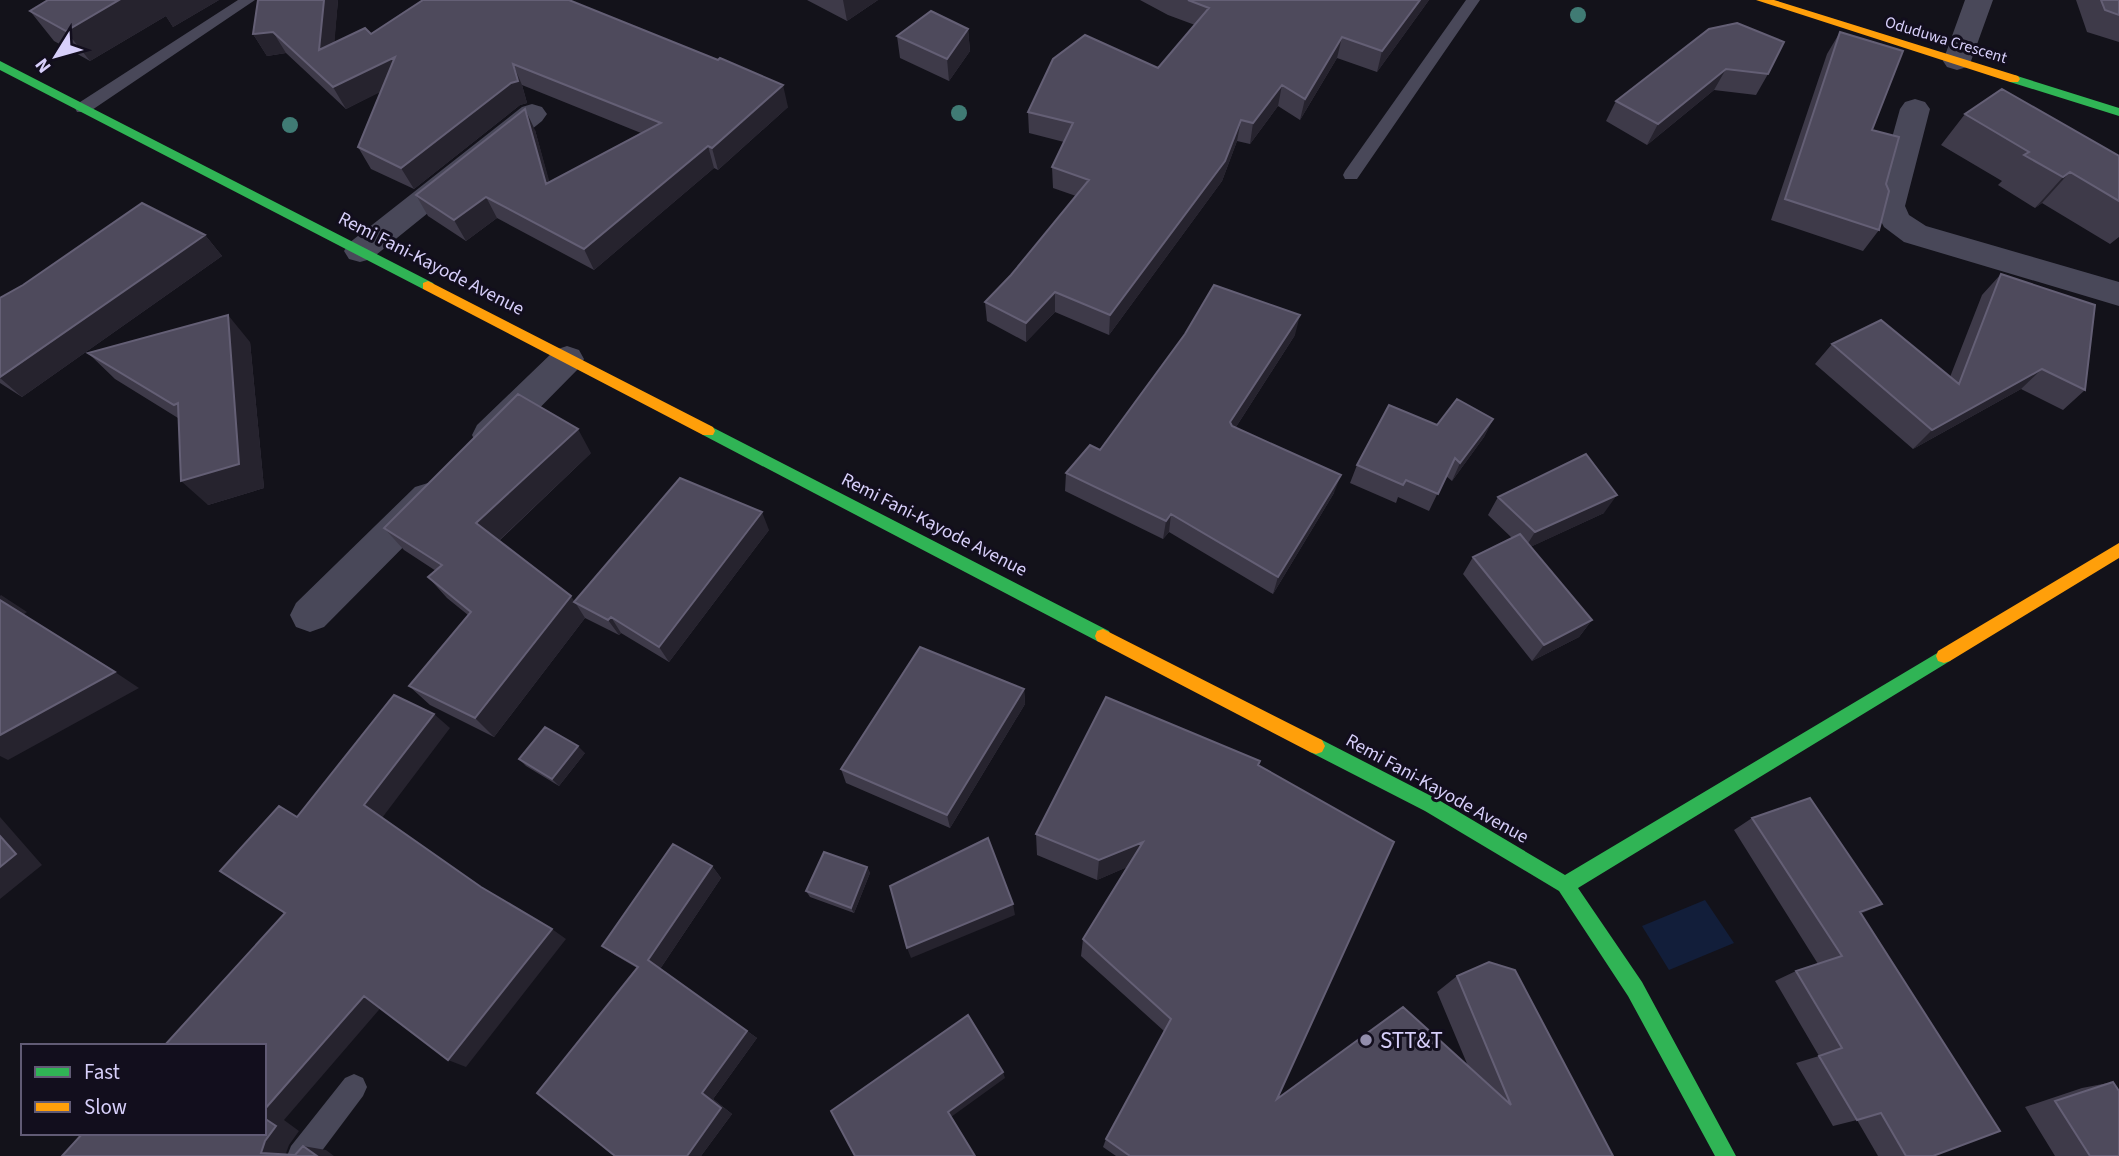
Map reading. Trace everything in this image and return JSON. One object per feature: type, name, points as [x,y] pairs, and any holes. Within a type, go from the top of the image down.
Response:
[{"type":"street","name":"Oduduwa Crescent","points":[[1762,0],[2119,112]]},
{"type":"street","points":[[1957,61],[1979,0]]},
{"type":"street","name":"Remi Fani-Kayode Avenue","points":[[0,65],[1419,799],[1565,886],[1635,989],[1727,1156]]},
{"type":"street","points":[[1915,108],[1889,206],[1891,217],[1915,233],[2119,295]]},
{"type":"street","points":[[360,251],[532,114]]},
{"type":"street","points":[[310,615],[567,359]]},
{"type":"street","points":[[1565,886],[2119,550]]},
{"type":"lane","points":[[83,108],[248,0]]},
{"type":"lane","points":[[1351,175],[1473,0]]},
{"type":"lane","points":[[301,1156],[354,1087]]},
{"type":"water","points":[[1705,900],[1734,943],[1669,970],[1642,926]]},
{"type":"building","points":[[48,0],[119,0],[66,31],[30,11]]},
{"type":"building","points":[[258,0],[324,0],[319,50],[365,28],[371,34],[423,0],[569,0],[783,85],[712,148],[708,146],[584,249],[486,197],[454,220],[416,195],[525,109],[546,184],[661,123],[513,64],[518,81],[511,83],[401,168],[358,147],[395,57],[333,87],[273,32],[253,34]]},
{"type":"building","points":[[1188,0],[1420,0],[1382,51],[1342,37],[1305,99],[1282,85],[1253,123],[1241,120],[1225,161],[1110,315],[1055,292],[1026,323],[985,302],[1011,275],[1089,180],[1052,167],[1073,123],[1028,112],[1053,59],[1085,35],[1158,68],[1209,8]]},
{"type":"building","points":[[2101,0],[2119,0],[2119,15],[2105,10]]},
{"type":"building","points":[[931,11],[968,29],[947,59],[897,36]]},
{"type":"building","points":[[1737,23],[1784,42],[1768,74],[1726,69],[1658,124],[1616,101],[1709,29]]},
{"type":"building","points":[[1840,32],[1903,51],[1872,130],[1899,137],[1886,184],[1889,191],[1879,230],[1785,199]]},
{"type":"building","points":[[2002,89],[2119,156],[2119,201],[2070,172],[2063,177],[2024,155],[2029,152],[1965,114]]},
{"type":"building","points":[[142,203],[205,235],[0,377],[0,298]]},
{"type":"building","points":[[2001,274],[2095,305],[2085,390],[2042,369],[1932,430],[1832,344],[1881,320],[1959,384]]},
{"type":"building","points":[[1214,285],[1300,315],[1230,422],[1232,426],[1341,475],[1278,577],[1171,514],[1166,521],[1066,473],[1090,445],[1100,450],[1185,334]]},
{"type":"building","points":[[228,315],[239,464],[181,481],[178,403],[174,405],[88,353]]},
{"type":"building","points":[[518,394],[578,429],[476,523],[571,596],[475,718],[409,686],[471,612],[428,577],[442,565],[384,528]]},
{"type":"building","points":[[1457,399],[1493,419],[1460,463],[1455,458],[1438,494],[1406,480],[1403,485],[1357,465],[1389,405],[1437,425]]},
{"type":"building","points":[[1586,454],[1617,495],[1535,532],[1498,497]]},
{"type":"building","points":[[680,478],[762,512],[659,647],[611,617],[608,620],[574,602]]},
{"type":"building","points":[[1520,534],[1592,620],[1544,645],[1473,557]]},
{"type":"building","points":[[0,600],[115,672],[0,735]]},
{"type":"building","points":[[920,647],[1024,689],[947,815],[841,769]]},
{"type":"building","points":[[394,695],[434,714],[364,805],[481,887],[552,929],[448,1060],[364,996],[266,1108],[266,1044],[166,1044],[285,913],[220,871],[279,806],[297,817]]},
{"type":"building","name":"STT&T","points":[[1106,697],[1260,761],[1258,765],[1394,842],[1277,1099],[1403,1007],[1511,1105],[1457,976],[1489,962],[1515,970],[1613,1156],[1130,1156],[1106,1139],[1171,1019],[1083,939],[1143,842],[1099,860],[1036,834]]},
{"type":"building","points":[[545,727],[578,746],[552,779],[519,759]]},
{"type":"building","points":[[1810,798],[1882,904],[1860,912],[2000,1131],[1933,1156],[1906,1156],[1881,1113],[1857,1120],[1819,1056],[1842,1048],[1796,971],[1842,956],[1752,818]]},
{"type":"building","points":[[0,836],[16,854],[0,867]]},
{"type":"building","points":[[988,838],[1013,904],[907,948],[890,886]]},
{"type":"building","points":[[673,844],[712,866],[648,960],[747,1031],[702,1093],[721,1108],[687,1156],[615,1156],[537,1093],[638,967],[602,946]]},
{"type":"building","points":[[824,852],[867,867],[851,908],[806,891]]},
{"type":"building","points":[[968,1015],[1003,1072],[948,1112],[975,1156],[855,1156],[831,1111]]},
{"type":"building","points":[[2113,1082],[2119,1091],[2119,1156],[2090,1156],[2055,1101]]},
{"type":"building","points":[[266,1119],[276,1126],[265,1141],[261,1153],[295,1155],[303,1146],[317,1156],[62,1156],[81,1135],[266,1135]]},
{"type":"traffic: fast","points":[[0,65],[428,286]]},
{"type":"traffic: fast","points":[[2014,79],[2119,112]]},
{"type":"traffic: fast","points":[[708,431],[1103,636]]},
{"type":"traffic: fast","points":[[1565,885],[1944,656]]},
{"type":"traffic: fast","points":[[1316,746],[1431,805],[1565,885],[1635,989],[1726,1156]]},
{"type":"traffic: slow","points":[[1762,0],[2014,79]]},
{"type":"traffic: slow","points":[[428,286],[708,431]]},
{"type":"traffic: slow","points":[[1944,656],[2119,550]]},
{"type":"traffic: slow","points":[[1103,636],[1316,746]]},
{"type":"place","name":"STT&T","points":[[1366,1040]]}]
